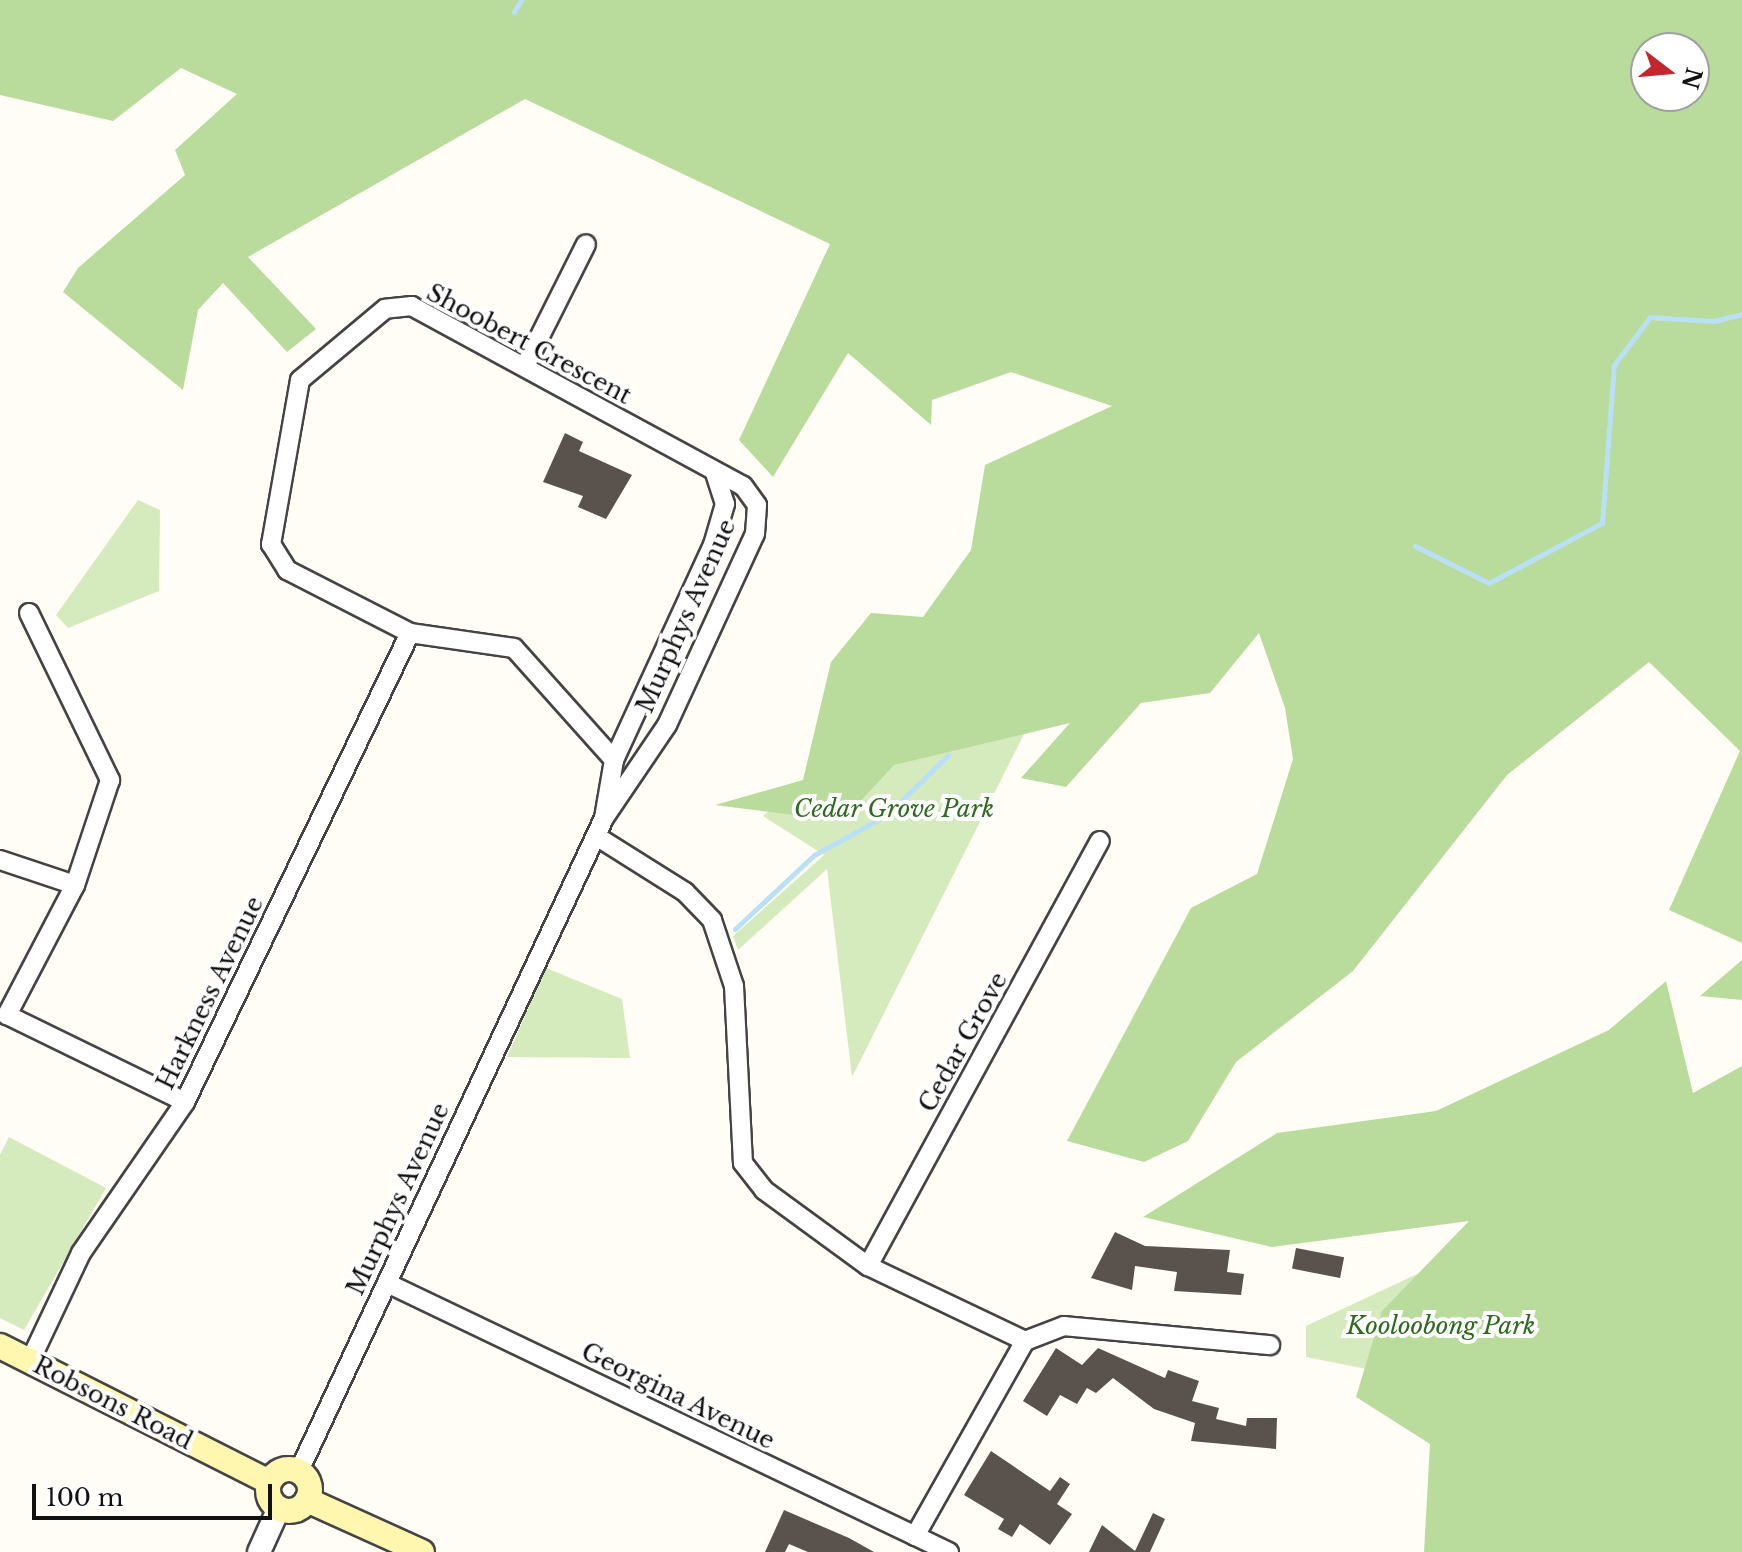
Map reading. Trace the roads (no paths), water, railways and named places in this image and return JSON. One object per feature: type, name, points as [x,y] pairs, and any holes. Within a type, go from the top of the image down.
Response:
[{"type":"main road","name":"Robsons Road","points":[[0,1346],[269,1482]]},
{"type":"main road","points":[[299,1471],[308,1482],[307,1500],[295,1510],[279,1508],[269,1482],[278,1472],[299,1471]]},
{"type":"main road","points":[[307,1500],[422,1552]]},
{"type":"street","points":[[525,366],[586,244]]},
{"type":"street","name":"Shoobert Crescent","points":[[614,760],[514,648],[410,633],[287,570],[271,544],[300,380],[385,309],[412,306],[715,474]]},
{"type":"street","name":"Murphys Avenue","points":[[604,818],[614,760],[713,545],[725,504],[715,474]]},
{"type":"street","name":"Murphys Avenue","points":[[299,1471],[604,818],[667,725],[755,534],[757,505],[743,486],[715,474]]},
{"type":"street","points":[[29,613],[110,780],[75,885],[7,1015],[185,1102]]},
{"type":"street","name":"Harkness Avenue","points":[[30,1361],[81,1253],[185,1102],[410,633]]},
{"type":"street","points":[[596,836],[685,892],[712,920],[734,986],[743,1163],[764,1190],[868,1266],[1025,1341]]},
{"type":"street","name":"Cedar Grove","points":[[868,1266],[1100,841]]},
{"type":"street","points":[[0,860],[75,885]]},
{"type":"street","name":"Georgina Avenue","points":[[387,1283],[949,1552]]},
{"type":"street","points":[[915,1536],[1025,1341],[1064,1326],[1270,1345]]},
{"type":"street","points":[[259,1552],[279,1508]]},
{"type":"waterway","points":[[514,12],[521,0]]},
{"type":"waterway","points":[[1415,546],[1489,583],[1602,523],[1614,365],[1650,317],[1714,321],[1742,314]]},
{"type":"waterway","points":[[735,929],[814,855],[887,815],[948,755]]},
{"type":"park label","name":"Cedar Grove Park","points":[[894,809]]},
{"type":"park label","name":"Kooloobong Park","points":[[1441,1326]]}]
